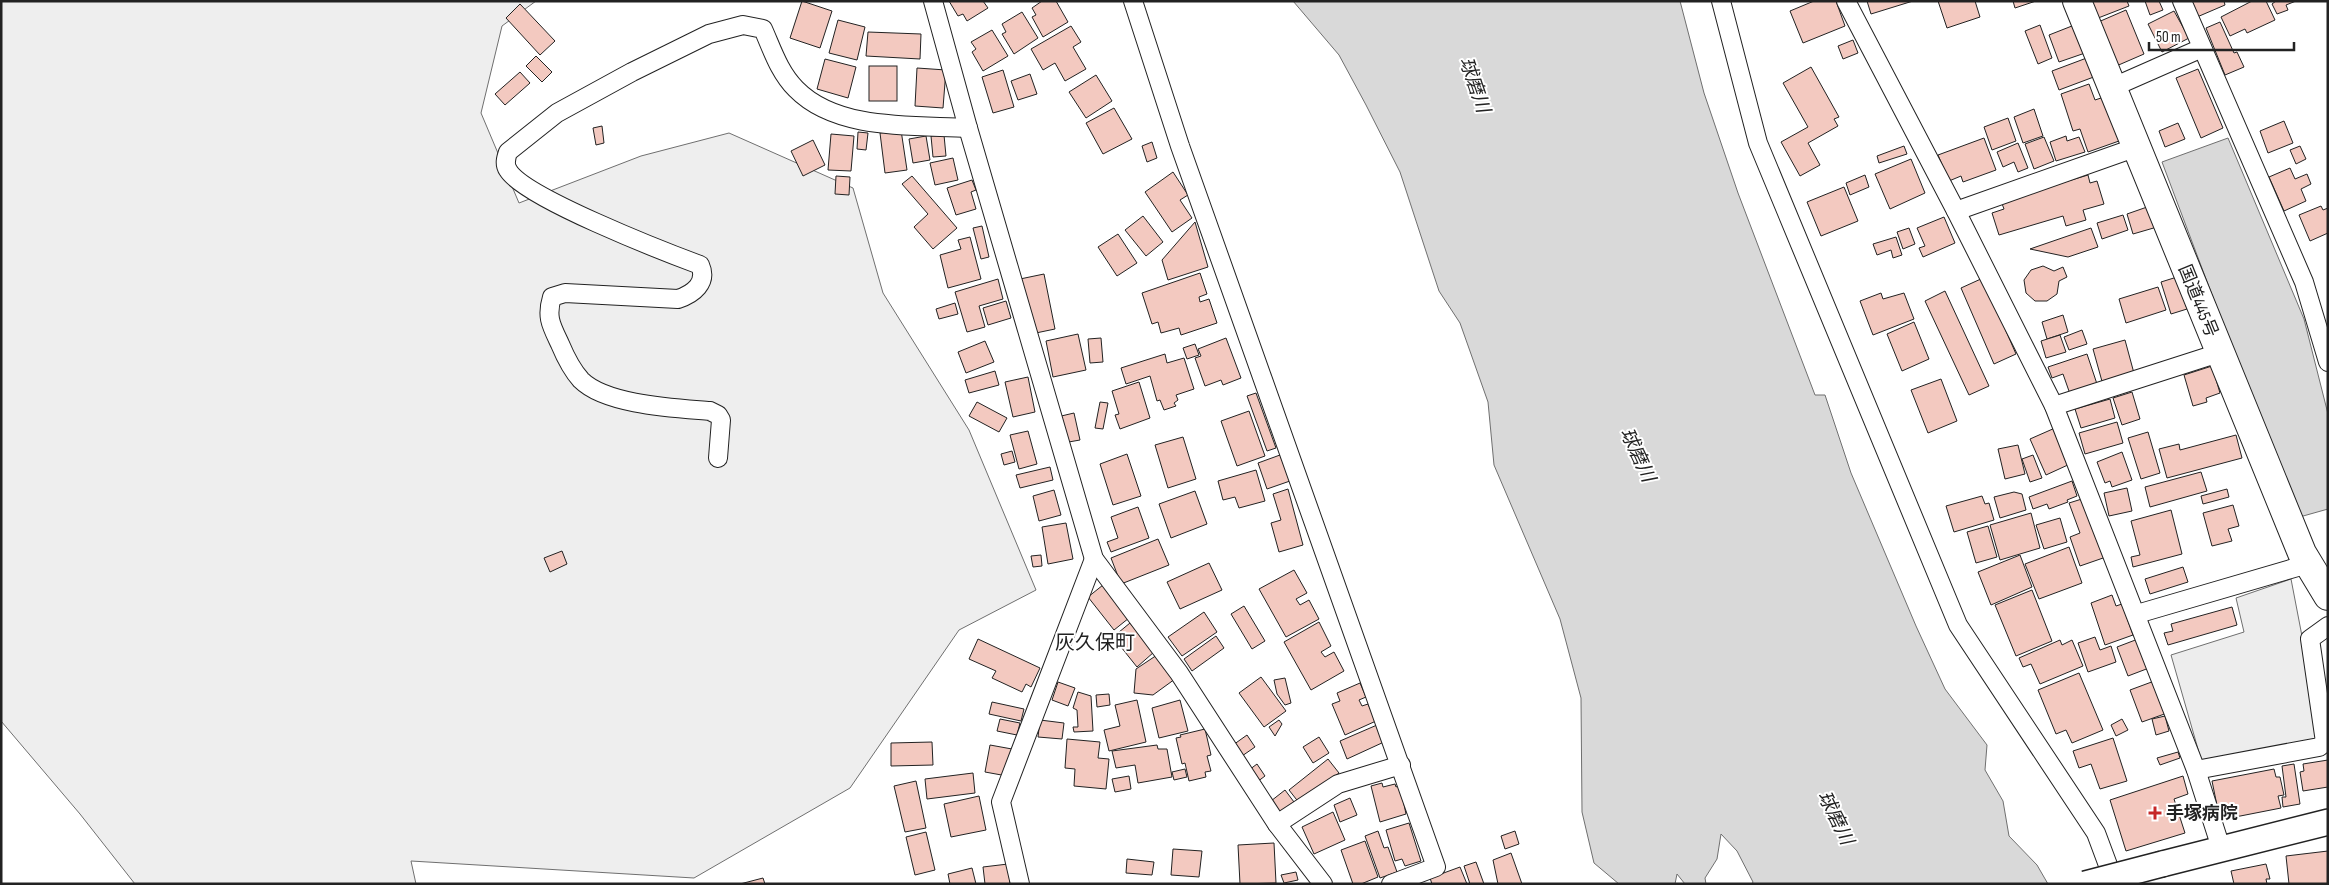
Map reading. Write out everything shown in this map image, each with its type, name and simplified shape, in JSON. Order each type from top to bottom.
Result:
[{"type":"highway","name":"国道445号","points":[[2077,1],[2302,553],[2328,596]]},
{"type":"street","points":[[933,1],[968,128],[1094,559],[1178,673],[1278,824],[1324,884]]},
{"type":"street","points":[[1133,1],[1180,146],[1436,867],[1391,884]]},
{"type":"street","points":[[1721,1],[1758,142],[1958,625],[2096,833],[2115,884]]},
{"type":"street","points":[[1846,1],[1956,211],[2054,406],[2137,614],[2196,770],[2221,848]]},
{"type":"street","points":[[2182,1],[2304,282],[2328,362]]},
{"type":"street","points":[[718,458],[720,420],[718,415],[710,410],[652,406],[600,393],[582,380],[568,360],[551,326],[548,310],[552,297],[565,293],[678,299],[692,294],[699,286],[702,272],[700,265],[659,250],[542,197],[508,170],[505,160],[508,152],[557,113],[632,72],[709,34],[743,25],[763,28],[778,64],[796,89],[824,109],[862,122],[968,128]]},
{"type":"street","points":[[2111,88],[2202,48]]},
{"type":"street","points":[[1956,211],[2138,147]]},
{"type":"street","points":[[2054,406],[2219,352]]},
{"type":"street","points":[[1020,884],[1001,802],[1094,559]]},
{"type":"street","points":[[2137,614],[2308,564]]},
{"type":"street","points":[[2196,770],[2319,746],[2325,742],[2310,639],[2328,626]]},
{"type":"street","points":[[1278,824],[1338,784],[1401,765]]},
{"type":"street","points":[[2084,884],[2328,822]]},
{"type":"shaded area","points":[[1,1],[536,1],[502,26],[481,113],[519,203],[641,156],[729,133],[853,188],[883,293],[969,430],[1036,590],[959,630],[850,788],[694,878],[411,861],[416,884],[135,884],[80,814],[1,721]]},
{"type":"shaded area","points":[[2291,579],[2322,740],[2202,763],[2171,655],[2244,632],[2236,598]]},
{"type":"water","name":"球磨川","points":[[1293,1],[1680,1],[1704,93],[1738,193],[1815,395],[1825,395],[1851,473],[1945,689],[1987,745],[1985,770],[2003,801],[2009,836],[2037,865],[2048,884],[1752,884],[1753,882],[1737,851],[1721,834],[1717,859],[1705,878],[1706,884],[1685,884],[1677,874],[1675,884],[1619,884],[1594,863],[1582,812],[1581,698],[1560,619],[1494,465],[1488,402],[1460,323],[1439,291],[1400,172],[1339,55]]},
{"type":"water","points":[[2228,138],[2304,319],[2328,414],[2328,509],[2296,518],[2162,162]]},
{"type":"building","points":[[802,1],[832,11],[820,48],[790,38]]},
{"type":"building","points":[[949,1],[983,1],[988,8],[967,21],[963,14],[958,16]]},
{"type":"building","points":[[1042,1],[1056,1],[1068,22],[1043,37],[1032,17],[1036,15],[1032,8]]},
{"type":"building","points":[[1814,1],[1836,1],[1845,26],[1803,43],[1790,11]]},
{"type":"building","points":[[1867,1],[1913,1],[1871,14]]},
{"type":"building","points":[[1938,1],[1975,1],[1980,17],[1947,28]]},
{"type":"building","points":[[2013,1],[2036,1],[2015,8]]},
{"type":"building","points":[[2085,1],[2127,1],[2129,6],[2093,20]]},
{"type":"building","points":[[2145,1],[2159,1],[2163,10],[2150,15]]},
{"type":"building","points":[[2191,1],[2224,1],[2225,5],[2197,17]]},
{"type":"building","points":[[2252,1],[2266,1],[2275,20],[2247,33],[2245,29],[2230,36],[2221,17]]},
{"type":"building","points":[[2276,1],[2296,1],[2286,5],[2288,10],[2277,14],[2272,4]]},
{"type":"building","points":[[520,4],[555,41],[540,55],[506,18]]},
{"type":"building","points":[[2126,10],[2144,54],[2114,67],[2096,23]]},
{"type":"building","points":[[2174,11],[2189,38],[2162,52],[2148,24]]},
{"type":"building","points":[[1022,12],[1038,38],[1014,54],[1002,34],[1006,32],[1002,24]]},
{"type":"building","points":[[838,20],[865,27],[857,60],[829,53]]},
{"type":"building","points":[[2220,22],[2234,53],[2237,52],[2244,67],[2225,75],[2206,28]]},
{"type":"building","points":[[2077,24],[2088,52],[2059,62],[2049,35]]},
{"type":"building","points":[[2040,25],[2052,58],[2038,64],[2025,31]]},
{"type":"building","points":[[1071,26],[1081,42],[1073,47],[1086,69],[1065,81],[1055,63],[1043,70],[1031,49]]},
{"type":"building","points":[[992,30],[1008,56],[983,71],[972,52],[976,49],[971,42]]},
{"type":"building","points":[[868,32],[921,34],[920,59],[866,56]]},
{"type":"building","points":[[1853,40],[1858,53],[1843,59],[1838,46]]},
{"type":"building","points":[[536,56],[552,72],[542,82],[526,66]]},
{"type":"building","points":[[2092,56],[2099,75],[2059,90],[2052,71]]},
{"type":"building","points":[[825,59],[856,67],[848,98],[817,89]]},
{"type":"building","points":[[869,66],[897,66],[897,101],[869,101]]},
{"type":"building","points":[[1811,67],[1839,117],[1834,119],[1838,126],[1808,143],[1820,165],[1800,176],[1781,142],[1808,127],[1783,83]]},
{"type":"building","points":[[917,68],[946,70],[943,108],[915,106]]},
{"type":"building","points":[[2198,69],[2223,128],[2201,138],[2176,78]]},
{"type":"building","points":[[1003,70],[1014,107],[993,113],[982,77]]},
{"type":"building","points":[[520,72],[530,83],[505,105],[495,94]]},
{"type":"building","points":[[1030,74],[1037,94],[1018,100],[1011,81]]},
{"type":"building","points":[[1096,75],[1112,101],[1086,118],[1069,92]]},
{"type":"building","points":[[2089,84],[2095,100],[2104,97],[2119,141],[2088,152],[2080,129],[2073,131],[2061,94]]},
{"type":"building","points":[[1114,108],[1132,139],[1103,154],[1086,123]]},
{"type":"building","points":[[2034,109],[2043,136],[2023,143],[2014,117]]},
{"type":"building","points":[[2008,118],[2016,141],[1992,150],[1984,127]]},
{"type":"building","points":[[2284,121],[2293,143],[2268,153],[2260,131]]},
{"type":"building","points":[[2178,123],[2185,139],[2165,147],[2159,131]]},
{"type":"building","points":[[602,126],[604,143],[596,145],[593,128]]},
{"type":"building","points":[[901,130],[907,170],[885,173],[880,133]]},
{"type":"building","points":[[858,132],[868,133],[866,150],[857,149]]},
{"type":"building","points":[[831,134],[854,136],[851,171],[828,170]]},
{"type":"building","points":[[944,135],[946,156],[933,157],[931,136]]},
{"type":"building","points":[[926,136],[930,160],[913,163],[909,139]]},
{"type":"building","points":[[2066,136],[2067,141],[2079,137],[2085,152],[2056,161],[2050,142]]},
{"type":"building","points":[[2044,137],[2054,161],[2034,169],[2025,144]]},
{"type":"building","points":[[1984,138],[1996,170],[1963,182],[1961,176],[1949,181],[1938,155]]},
{"type":"building","points":[[813,140],[825,165],[803,176],[791,151]]},
{"type":"building","points":[[1152,142],[1157,158],[1147,162],[1142,146]]},
{"type":"building","points":[[2018,143],[2028,168],[2018,172],[2014,162],[2003,167],[1997,152]]},
{"type":"building","points":[[1904,146],[1907,154],[1879,163],[1877,156]]},
{"type":"building","points":[[2300,146],[2306,159],[2296,164],[2290,150]]},
{"type":"building","points":[[953,158],[958,180],[935,185],[930,163]]},
{"type":"building","points":[[1911,159],[1925,193],[1890,209],[1875,174]]},
{"type":"building","points":[[2290,168],[2295,179],[2307,174],[2311,184],[2301,189],[2306,201],[2284,211],[2269,177]]},
{"type":"building","points":[[1173,172],[1188,195],[1180,200],[1192,218],[1172,232],[1145,192]]},
{"type":"building","points":[[1865,175],[1869,187],[1850,195],[1846,183]]},
{"type":"building","points":[[2088,175],[2090,183],[2097,181],[2104,204],[2083,210],[2086,220],[2066,226],[2063,216],[1999,235],[1992,213],[2004,209],[2001,201]]},
{"type":"building","points":[[836,176],[850,177],[849,195],[835,194]]},
{"type":"building","points":[[912,176],[957,228],[933,249],[914,227],[928,214],[902,184]]},
{"type":"building","points":[[972,180],[976,190],[971,192],[976,209],[956,215],[947,188]]},
{"type":"building","points":[[1844,187],[1858,221],[1821,236],[1807,202]]},
{"type":"building","points":[[2150,206],[2157,227],[2133,234],[2127,214]]},
{"type":"building","points":[[2321,206],[2323,210],[2328,208],[2328,233],[2310,241],[2299,215]]},
{"type":"building","points":[[2123,215],[2128,230],[2102,239],[2097,223]]},
{"type":"building","points":[[1143,216],[1163,242],[1146,256],[1125,230]]},
{"type":"building","points":[[1944,217],[1955,243],[1923,257],[1919,248],[1925,246],[1917,228]]},
{"type":"building","points":[[1195,222],[1208,267],[1168,280],[1162,260]]},
{"type":"building","points":[[982,226],[989,257],[981,259],[973,228]]},
{"type":"building","points":[[1909,228],[1915,244],[1903,249],[1897,232]]},
{"type":"building","points":[[2091,228],[2098,247],[2068,257],[2030,249]]},
{"type":"building","points":[[1118,234],[1137,263],[1117,276],[1098,247]]},
{"type":"building","points":[[970,237],[981,279],[948,288],[940,255],[961,249],[958,240]]},
{"type":"building","points":[[1896,237],[1902,255],[1893,258],[1891,250],[1877,255],[1873,244]]},
{"type":"building","points":[[2043,266],[2054,271],[2063,267],[2067,277],[2059,281],[2057,294],[2047,301],[2035,301],[2026,293],[2024,280],[2031,270]]},
{"type":"building","points":[[1200,273],[1207,294],[1199,297],[1200,302],[1209,299],[1217,323],[1181,335],[1179,328],[1161,333],[1158,322],[1152,324],[1142,293]]},
{"type":"building","points":[[1044,274],[1055,329],[1031,334],[1020,279]]},
{"type":"building","points":[[2177,277],[2187,309],[2171,314],[2161,282]]},
{"type":"building","points":[[1983,278],[2016,354],[1994,364],[1961,288]]},
{"type":"building","points":[[998,279],[1003,299],[979,306],[985,327],[967,332],[955,292]]},
{"type":"building","points":[[2158,287],[2166,310],[2126,323],[2119,299]]},
{"type":"building","points":[[1945,291],[1989,386],[1969,395],[1925,301]]},
{"type":"building","points":[[1881,293],[1883,299],[1904,293],[1914,319],[1873,335],[1860,301]]},
{"type":"building","points":[[1006,301],[1011,318],[988,325],[983,308]]},
{"type":"building","points":[[955,303],[958,314],[939,319],[936,309]]},
{"type":"building","points":[[2063,315],[2068,332],[2047,339],[2042,322]]},
{"type":"building","points":[[1914,322],[1929,359],[1902,371],[1887,334]]},
{"type":"building","points":[[2082,330],[2087,344],[2069,350],[2064,337]]},
{"type":"building","points":[[1078,334],[1086,370],[1053,377],[1046,341]]},
{"type":"building","points":[[2060,335],[2066,352],[2046,358],[2041,341]]},
{"type":"building","points":[[1101,338],[1103,362],[1090,363],[1088,339]]},
{"type":"building","points":[[1226,338],[1241,378],[1223,385],[1221,380],[1205,386],[1195,358],[1201,356],[1198,349]]},
{"type":"building","points":[[2125,340],[2135,377],[2103,385],[2093,349]]},
{"type":"building","points":[[985,341],[994,362],[966,373],[958,352]]},
{"type":"building","points":[[1195,344],[1199,355],[1187,359],[1183,348]]},
{"type":"building","points":[[1165,354],[1167,363],[1184,358],[1194,389],[1176,395],[1178,400],[1174,403],[1176,406],[1164,410],[1160,400],[1157,401],[1150,376],[1126,384],[1121,368]]},
{"type":"building","points":[[2087,354],[2097,384],[2070,394],[2063,374],[2052,378],[2048,367]]},
{"type":"building","points":[[2212,366],[2220,393],[2206,398],[2207,402],[2193,406],[2184,375]]},
{"type":"building","points":[[995,371],[999,385],[969,393],[965,380]]},
{"type":"building","points":[[1028,377],[1035,412],[1013,417],[1005,382]]},
{"type":"building","points":[[1941,379],[1957,421],[1928,433],[1911,390]]},
{"type":"building","points":[[1139,382],[1150,418],[1120,429],[1115,415],[1119,414],[1112,391]]},
{"type":"building","points":[[2132,392],[2140,419],[2122,425],[2113,398]]},
{"type":"building","points":[[1256,393],[1276,448],[1267,451],[1247,396]]},
{"type":"building","points":[[2110,399],[2115,418],[2081,428],[2075,409]]},
{"type":"building","points":[[977,402],[1007,418],[999,432],[969,416]]},
{"type":"building","points":[[1100,402],[1108,403],[1103,429],[1095,428]]},
{"type":"building","points":[[1249,411],[1265,456],[1237,466],[1221,421]]},
{"type":"building","points":[[1074,413],[1080,440],[1063,443],[1057,417]]},
{"type":"building","points":[[2117,422],[2123,443],[2085,454],[2079,433]]},
{"type":"building","points":[[2055,428],[2070,464],[2046,475],[2030,439]]},
{"type":"building","points":[[1028,431],[1037,464],[1019,469],[1010,435]]},
{"type":"building","points":[[2148,432],[2160,473],[2141,479],[2128,438]]},
{"type":"building","points":[[2236,435],[2242,458],[2167,478],[2159,449],[2179,444],[2180,450]]},
{"type":"building","points":[[1183,437],[1196,479],[1168,488],[1155,445]]},
{"type":"building","points":[[2018,445],[2025,474],[2005,479],[1998,449]]},
{"type":"building","points":[[1012,451],[1015,462],[1004,465],[1001,454]]},
{"type":"building","points":[[2122,452],[2132,480],[2112,487],[2110,481],[2105,483],[2097,462]]},
{"type":"building","points":[[1127,454],[1141,496],[1113,505],[1100,464]]},
{"type":"building","points":[[1280,455],[1290,481],[1267,489],[1258,463]]},
{"type":"building","points":[[2033,455],[2042,478],[2030,482],[2022,459]]},
{"type":"building","points":[[1050,467],[1053,480],[1020,488],[1016,475]]},
{"type":"building","points":[[1256,470],[1265,501],[1239,508],[1235,497],[1223,500],[1218,481]]},
{"type":"building","points":[[2201,472],[2207,491],[2150,507],[2145,487]]},
{"type":"building","points":[[2072,481],[2077,496],[2067,500],[2068,502],[2049,509],[2047,504],[2033,509],[2029,497]]},
{"type":"building","points":[[2127,488],[2132,511],[2109,516],[2104,493]]},
{"type":"building","points":[[1288,489],[1303,545],[1279,552],[1271,523],[1281,520],[1273,494]]},
{"type":"building","points":[[2227,489],[2229,497],[2203,504],[2201,496]]},
{"type":"building","points":[[1054,490],[1061,515],[1039,521],[1033,496]]},
{"type":"building","points":[[1195,491],[1207,524],[1171,538],[1159,504]]},
{"type":"building","points":[[2014,492],[2022,494],[2026,510],[2000,518],[1994,497]]},
{"type":"building","points":[[1982,496],[1985,504],[1989,503],[1994,520],[1954,532],[1946,506]]},
{"type":"building","points":[[2085,498],[2106,557],[2080,566],[2070,537],[2080,533],[2069,503]]},
{"type":"building","points":[[2233,505],[2239,526],[2228,529],[2232,541],[2212,546],[2203,513]]},
{"type":"building","points":[[1138,507],[1149,538],[1111,552],[1107,542],[1118,538],[1111,517]]},
{"type":"building","points":[[2171,510],[2182,554],[2133,567],[2131,557],[2140,555],[2131,521]]},
{"type":"building","points":[[2031,513],[2040,548],[2000,560],[1990,525]]},
{"type":"building","points":[[2060,518],[2067,542],[2044,549],[2036,525]]},
{"type":"building","points":[[1066,523],[1073,559],[1048,564],[1042,527]]},
{"type":"building","points":[[1988,526],[1997,557],[1976,563],[1967,532]]},
{"type":"building","points":[[1158,539],[1169,565],[1121,584],[1111,558]]},
{"type":"building","points":[[2069,547],[2082,583],[2039,599],[2025,564]]},
{"type":"building","points":[[562,551],[567,564],[550,572],[544,558]]},
{"type":"building","points":[[1041,555],[1042,566],[1033,567],[1031,556]]},
{"type":"building","points":[[2020,555],[2032,587],[1991,605],[1978,572]]},
{"type":"building","points":[[1209,563],[1222,590],[1180,609],[1167,582]]},
{"type":"building","points":[[2183,567],[2188,582],[2150,594],[2145,579]]},
{"type":"building","points":[[1294,570],[1307,593],[1296,599],[1300,605],[1309,600],[1319,619],[1286,637],[1259,589]]},
{"type":"building","points":[[1103,585],[1129,618],[1114,630],[1088,597]]},
{"type":"building","points":[[2032,590],[2052,641],[2016,656],[1995,605]]},
{"type":"building","points":[[2112,595],[2116,606],[2122,604],[2133,635],[2105,645],[2091,603]]},
{"type":"building","points":[[1244,606],[1265,641],[1252,649],[1231,614]]},
{"type":"building","points":[[2232,607],[2237,625],[2168,645],[2164,633],[2173,631],[2171,624]]},
{"type":"building","points":[[1204,612],[1217,632],[1182,656],[1168,637]]},
{"type":"building","points":[[1319,622],[1331,646],[1321,652],[1325,657],[1334,652],[1344,671],[1311,690],[1284,642]]},
{"type":"building","points":[[1130,623],[1154,652],[1137,667],[1113,637]]},
{"type":"building","points":[[1216,636],[1224,648],[1192,671],[1184,659]]},
{"type":"building","points":[[2095,637],[2100,650],[2111,646],[2116,662],[2088,672],[2078,643]]},
{"type":"building","points":[[978,639],[1040,668],[1031,687],[1026,684],[1022,692],[992,678],[996,671],[969,659]]},
{"type":"building","points":[[2138,639],[2149,668],[2128,676],[2117,647]]},
{"type":"building","points":[[2060,640],[2062,645],[2072,640],[2083,666],[2040,684],[2031,664],[2023,667],[2019,658]]},
{"type":"building","points":[[1157,655],[1175,679],[1153,695],[1134,693],[1136,669]]},
{"type":"building","points":[[2079,673],[2103,730],[2072,743],[2066,730],[2056,734],[2038,690]]},
{"type":"building","points":[[1261,677],[1286,711],[1264,727],[1239,693]]},
{"type":"building","points":[[1285,678],[1291,703],[1285,705],[1277,694],[1274,680]]},
{"type":"building","points":[[2157,680],[2170,712],[2142,722],[2130,690]]},
{"type":"building","points":[[1058,682],[1075,688],[1068,706],[1052,700]]},
{"type":"building","points":[[1360,683],[1366,697],[1359,700],[1362,706],[1368,704],[1376,721],[1345,735],[1332,704],[1340,701],[1337,693]]},
{"type":"building","points":[[1078,692],[1091,696],[1093,731],[1074,732],[1073,727],[1078,727],[1077,710],[1073,708]]},
{"type":"building","points":[[1109,694],[1110,705],[1097,707],[1096,695]]},
{"type":"building","points":[[1137,700],[1146,742],[1109,751],[1104,730],[1120,726],[1115,705]]},
{"type":"building","points":[[1180,700],[1188,731],[1159,738],[1152,708]]},
{"type":"building","points":[[992,702],[1024,709],[1021,721],[989,714]]},
{"type":"building","points":[[2165,716],[2169,731],[2156,735],[2152,719]]},
{"type":"building","points":[[1000,719],[1020,723],[1017,735],[997,731]]},
{"type":"building","points":[[2122,719],[2128,730],[2116,736],[2111,725]]},
{"type":"building","points":[[1040,720],[1064,723],[1062,739],[1038,737]]},
{"type":"building","points":[[1279,720],[1282,724],[1275,736],[1269,727]]},
{"type":"building","points":[[1377,725],[1384,742],[1347,759],[1340,741]]},
{"type":"building","points":[[1205,729],[1211,755],[1207,756],[1211,771],[1205,772],[1206,777],[1189,781],[1185,763],[1182,764],[1176,738],[1181,737],[1180,735]]},
{"type":"building","points":[[1247,735],[1255,747],[1242,756],[1233,745]]},
{"type":"building","points":[[1319,737],[1329,753],[1313,763],[1303,747]]},
{"type":"building","points":[[2113,738],[2127,781],[2100,789],[2091,764],[2079,768],[2073,751]]},
{"type":"building","points":[[1067,739],[1100,742],[1098,758],[1109,759],[1106,789],[1074,786],[1075,769],[1065,768]]},
{"type":"building","points":[[932,742],[933,765],[891,766],[891,743]]},
{"type":"building","points":[[990,745],[1012,749],[1007,776],[985,772]]},
{"type":"building","points":[[1157,745],[1158,749],[1167,749],[1172,777],[1138,783],[1135,765],[1116,768],[1112,751]]},
{"type":"building","points":[[2178,752],[2180,758],[2160,765],[2157,758]]},
{"type":"building","points":[[1328,759],[1339,773],[1300,804],[1289,790]]},
{"type":"building","points":[[2328,760],[2328,787],[2303,791],[2300,772],[2304,771],[2303,764]]},
{"type":"building","points":[[1257,764],[1265,776],[1257,782],[1249,770]]},
{"type":"building","points":[[2294,764],[2300,804],[2283,807],[2282,797],[2286,797],[2282,766]]},
{"type":"building","points":[[1185,769],[1187,777],[1174,780],[1172,772]]},
{"type":"building","points":[[2274,769],[2276,777],[2280,777],[2284,795],[2278,796],[2281,808],[2220,820],[2212,781]]},
{"type":"building","points":[[973,773],[975,793],[927,799],[925,779]]},
{"type":"building","points":[[1129,776],[1131,789],[1115,792],[1112,779]]},
{"type":"building","points":[[2183,776],[2188,794],[2174,799],[2185,833],[2126,851],[2110,800]]},
{"type":"building","points":[[916,781],[926,828],[905,832],[894,786]]},
{"type":"building","points":[[1382,783],[1383,787],[1395,784],[1396,787],[1400,785],[1406,814],[1380,822],[1371,786]]},
{"type":"building","points":[[1285,790],[1294,802],[1281,813],[1271,801]]},
{"type":"building","points":[[979,796],[986,830],[951,837],[944,804]]},
{"type":"building","points":[[1350,798],[1357,815],[1340,822],[1334,805]]},
{"type":"building","points":[[1333,812],[1345,840],[1314,854],[1302,827]]},
{"type":"building","points":[[1409,823],[1421,861],[1405,866],[1402,859],[1395,861],[1386,830]]},
{"type":"building","points":[[1378,831],[1384,848],[1388,847],[1397,872],[1380,878],[1365,836]]},
{"type":"building","points":[[1515,831],[1519,844],[1505,849],[1501,836]]},
{"type":"building","points":[[926,832],[935,870],[915,875],[906,837]]},
{"type":"building","points":[[1365,841],[1378,877],[1361,884],[1353,884],[1341,850]]},
{"type":"building","points":[[1274,843],[1276,883],[1240,884],[1238,845]]},
{"type":"building","points":[[1173,849],[1202,851],[1199,877],[1171,875]]},
{"type":"building","points":[[2328,851],[2328,884],[2289,884],[2286,856]]},
{"type":"building","points":[[1511,853],[1522,884],[1498,884],[1493,860]]},
{"type":"building","points":[[1127,859],[1154,862],[1152,875],[1126,873]]},
{"type":"building","points":[[1476,862],[1484,884],[1470,884],[1464,866]]},
{"type":"building","points":[[1008,864],[1010,884],[985,884],[983,867]]},
{"type":"building","points":[[2266,864],[2270,879],[2266,879],[2267,884],[2234,884],[2231,871]]},
{"type":"building","points":[[1460,867],[1467,884],[1432,884],[1430,878]]},
{"type":"building","points":[[972,868],[976,884],[950,884],[948,874]]},
{"type":"building","points":[[1296,872],[1298,880],[1284,883],[1281,875]]},
{"type":"building","points":[[763,878],[765,884],[740,884]]},
{"type":"place","name":"手塚病院","points":[[2155,813]]},
{"type":"district","name":"灰久保町","points":[[1095,643]]}]
